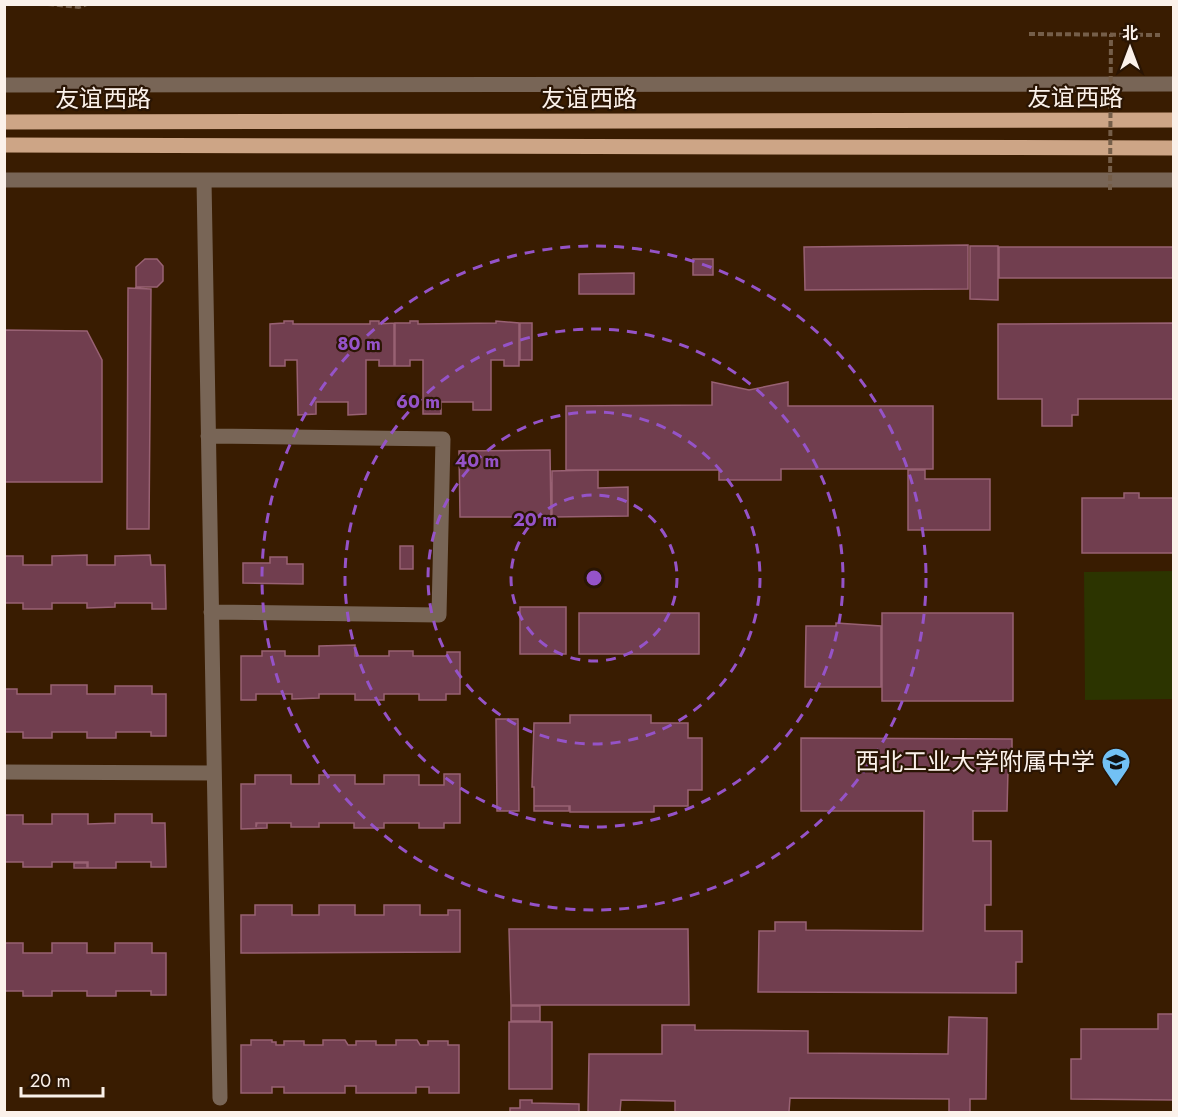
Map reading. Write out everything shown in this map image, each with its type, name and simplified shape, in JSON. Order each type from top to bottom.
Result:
[{"type":"main road","name":"友谊西路","points":[[4,122],[1173,120]]},
{"type":"main road","name":"友谊西路","points":[[4,145],[1173,148]]},
{"type":"street","points":[[4,85],[1173,84]]},
{"type":"street","points":[[4,180],[1173,180]]},
{"type":"street","points":[[204,180],[220,1098]]},
{"type":"street","points":[[208,436],[443,439],[439,615],[211,612]]},
{"type":"street","points":[[4,772],[214,773]]},
{"type":"path","points":[[48,4],[79,7],[87,4]]},
{"type":"path","points":[[1029,34],[1160,35]]},
{"type":"path","points":[[1110,190],[1111,34]]},
{"type":"green space","points":[[1173,571],[1173,699],[1085,700],[1084,572]]},
{"type":"building","points":[[968,245],[968,289],[805,290],[804,247]]},
{"type":"building","points":[[970,246],[998,246],[998,300],[970,299]]},
{"type":"building","points":[[999,247],[1174,247],[1174,278],[999,278]]},
{"type":"building","points":[[145,259],[157,259],[163,266],[163,281],[157,287],[136,287],[136,267]]},
{"type":"building","points":[[693,259],[713,259],[713,275],[693,275]]},
{"type":"building","points":[[634,273],[634,294],[579,294],[579,274]]},
{"type":"building","points":[[128,288],[151,289],[149,529],[127,529]]},
{"type":"building","points":[[284,321],[293,321],[293,324],[370,324],[370,321],[379,321],[379,324],[394,323],[394,366],[379,366],[379,360],[366,360],[366,414],[348,415],[348,402],[316,402],[316,414],[298,415],[297,360],[285,360],[285,366],[270,366],[270,324],[284,323]]},
{"type":"building","points":[[410,321],[418,321],[418,324],[496,323],[496,321],[519,323],[519,366],[504,366],[504,360],[491,360],[491,410],[473,410],[473,402],[441,402],[441,414],[423,414],[423,360],[410,360],[410,366],[395,366],[395,323],[410,323]]},
{"type":"building","points":[[520,323],[532,323],[532,360],[520,360]]},
{"type":"building","points":[[1174,323],[1174,399],[1078,399],[1078,415],[1072,415],[1072,426],[1042,426],[1042,399],[998,399],[998,324]]},
{"type":"building","points":[[4,330],[87,331],[102,360],[102,482],[4,482]]},
{"type":"building","points":[[712,382],[749,390],[788,382],[788,406],[933,406],[933,469],[781,469],[781,480],[719,480],[719,470],[566,470],[566,406],[712,405]]},
{"type":"building","points":[[550,450],[551,517],[460,517],[459,451]]},
{"type":"building","points":[[598,470],[598,488],[628,487],[628,516],[552,517],[552,471]]},
{"type":"building","points":[[908,470],[925,470],[925,479],[990,479],[990,530],[908,530]]},
{"type":"building","points":[[1124,493],[1139,493],[1139,498],[1174,498],[1174,553],[1082,553],[1082,498],[1124,498]]},
{"type":"building","points":[[400,546],[413,546],[413,569],[400,569]]},
{"type":"building","points":[[87,555],[87,565],[115,565],[115,556],[150,555],[151,565],[165,565],[166,609],[152,609],[152,603],[115,603],[115,607],[87,608],[87,603],[52,603],[52,609],[23,609],[23,603],[4,603],[4,556],[23,556],[23,565],[52,565],[52,556]]},
{"type":"building","points":[[270,557],[287,557],[287,564],[303,564],[303,584],[243,583],[243,563],[270,563]]},
{"type":"building","points":[[520,607],[566,607],[566,654],[520,654]]},
{"type":"building","points":[[579,613],[699,613],[699,654],[579,654]]},
{"type":"building","points":[[882,613],[1013,613],[1013,701],[882,701]]},
{"type":"building","points":[[836,623],[881,626],[881,687],[805,687],[806,626],[836,626]]},
{"type":"building","points":[[355,645],[355,656],[389,656],[389,651],[413,651],[413,656],[447,656],[447,652],[460,652],[460,694],[446,694],[446,700],[419,700],[419,694],[384,694],[384,700],[355,700],[355,694],[319,694],[319,698],[292,699],[292,694],[256,694],[256,700],[241,700],[241,656],[262,656],[262,651],[285,651],[285,656],[319,656],[319,646]]},
{"type":"building","points":[[51,685],[87,685],[87,694],[115,694],[115,686],[152,686],[152,694],[166,694],[166,736],[151,736],[151,732],[116,732],[116,738],[87,738],[87,732],[52,732],[52,738],[23,738],[23,732],[4,732],[4,689],[17,689],[17,694],[51,694]]},
{"type":"building","points":[[570,715],[651,715],[651,723],[688,723],[688,738],[702,738],[702,790],[688,790],[688,806],[654,806],[654,812],[570,812],[570,806],[534,806],[534,787],[532,787],[534,723],[570,723]]},
{"type":"building","points":[[496,719],[518,719],[519,811],[497,811]]},
{"type":"building","points":[[801,738],[1012,739],[1012,770],[1008,770],[1007,811],[973,811],[973,841],[991,841],[991,905],[985,905],[985,931],[1022,931],[1022,962],[1016,962],[1016,993],[758,992],[759,931],[775,931],[775,922],[806,922],[806,930],[923,931],[924,811],[801,811]]},
{"type":"building","points":[[444,774],[460,774],[460,823],[444,823],[444,828],[419,828],[419,823],[384,823],[384,828],[354,828],[354,823],[319,823],[319,827],[291,827],[291,823],[267,823],[267,828],[241,829],[241,784],[255,784],[255,775],[291,775],[291,784],[319,784],[319,775],[355,775],[355,784],[384,784],[384,775],[419,775],[419,785],[444,785]]},
{"type":"building","points":[[534,806],[569,806],[569,811],[534,811]]},
{"type":"building","points":[[52,814],[88,814],[88,824],[115,823],[115,814],[152,814],[152,823],[165,823],[166,867],[151,867],[151,862],[116,862],[116,868],[88,868],[88,862],[52,862],[52,867],[23,867],[23,862],[4,862],[4,815],[23,815],[23,824],[52,824]]},
{"type":"building","points":[[74,863],[87,863],[87,868],[74,868]]},
{"type":"building","points":[[255,905],[292,905],[292,915],[319,915],[319,905],[355,905],[355,915],[384,915],[384,905],[420,905],[420,915],[448,915],[448,910],[460,910],[460,952],[241,953],[241,915],[255,915]]},
{"type":"building","points":[[509,929],[688,929],[689,1005],[511,1005]]},
{"type":"building","points":[[4,943],[23,943],[23,953],[52,953],[52,943],[87,943],[87,953],[115,953],[115,943],[152,943],[152,953],[166,953],[166,995],[151,995],[151,991],[116,991],[116,996],[87,996],[87,991],[52,991],[52,996],[23,996],[23,991],[4,991]]},
{"type":"building","points":[[511,1006],[540,1006],[540,1021],[511,1021]]},
{"type":"building","points":[[1158,1014],[1174,1014],[1174,1100],[1071,1099],[1071,1059],[1081,1059],[1081,1029],[1158,1029]]},
{"type":"building","points":[[949,1017],[987,1018],[986,1099],[970,1099],[970,1112],[949,1112],[949,1099],[790,1098],[789,1112],[675,1112],[675,1101],[621,1100],[620,1112],[588,1112],[589,1054],[662,1054],[662,1025],[695,1025],[695,1030],[808,1031],[808,1053],[948,1054]]},
{"type":"building","points":[[509,1022],[552,1022],[552,1089],[509,1089]]},
{"type":"building","points":[[251,1040],[272,1040],[276,1042],[276,1045],[284,1045],[284,1041],[304,1041],[304,1045],[323,1045],[323,1040],[345,1040],[348,1045],[356,1045],[356,1041],[376,1041],[376,1045],[396,1045],[396,1040],[417,1040],[420,1045],[428,1045],[428,1041],[448,1041],[448,1045],[459,1045],[459,1093],[429,1093],[429,1087],[416,1087],[416,1093],[356,1093],[356,1086],[345,1086],[345,1093],[284,1093],[284,1087],[272,1087],[272,1093],[241,1093],[241,1045],[251,1045]]},
{"type":"building","points":[[520,1100],[532,1100],[532,1103],[579,1104],[579,1112],[510,1112],[510,1108],[520,1108]]},
{"type":"place","name":"西北工业大学附属中学","points":[[1116,788]]}]
